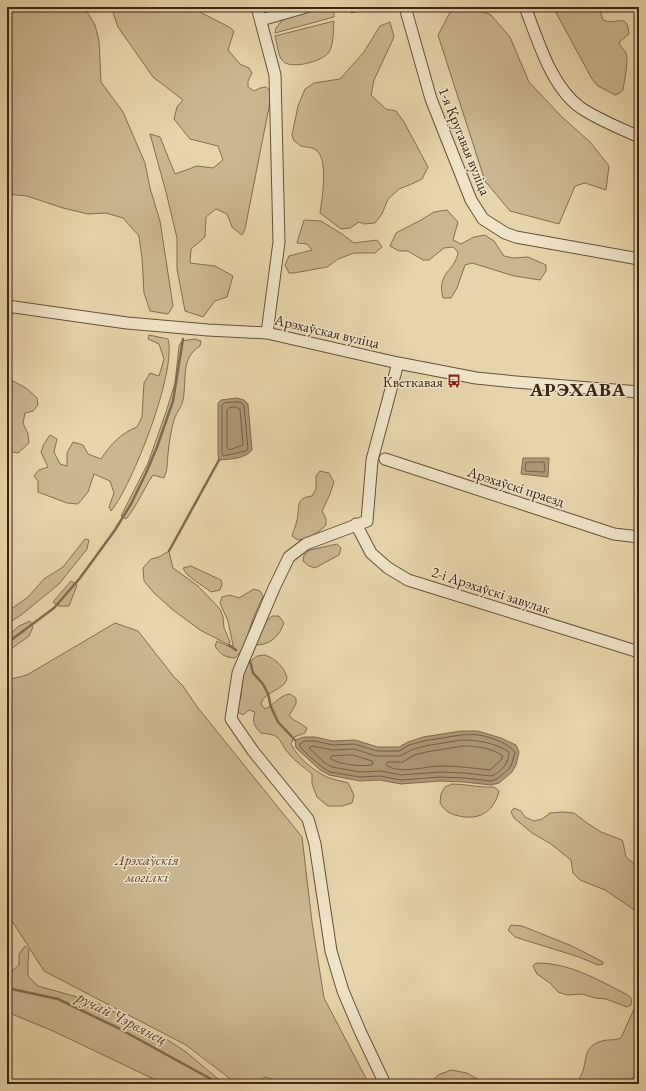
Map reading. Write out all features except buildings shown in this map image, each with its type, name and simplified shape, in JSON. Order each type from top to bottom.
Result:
[{"type":"street","points":[[257,7],[275,75],[279,242],[267,333]]},
{"type":"street","points":[[261,20],[306,7]]},
{"type":"street","name":"1-я Кругавая вуліца","points":[[405,7],[431,99],[471,200],[483,219],[505,233],[516,237],[639,259]]},
{"type":"street","points":[[525,7],[550,69],[563,91],[580,108],[639,137]]},
{"type":"street","name":"Арэхаўская вуліца","points":[[7,306],[138,324],[267,333],[398,363],[476,378],[639,392]]},
{"type":"street","points":[[385,1084],[343,991],[331,951],[316,844],[308,820],[253,751],[231,719],[238,673],[274,588],[289,557],[306,544],[367,521],[372,460],[398,363]]},
{"type":"street","name":"Арэхаўскі праезд","points":[[385,458],[614,534],[639,538]]},
{"type":"street","name":"2-і Арэхаўскі завулак","points":[[356,524],[371,553],[388,568],[408,580],[639,652]]},
{"type":"green space","points":[[7,7],[84,7],[95,25],[99,41],[101,82],[123,112],[145,163],[150,188],[160,221],[173,306],[168,314],[150,311],[144,293],[139,236],[123,218],[106,213],[88,214],[63,208],[27,196],[7,194]]},
{"type":"green space","points":[[111,7],[190,7],[229,27],[234,31],[228,50],[240,64],[249,68],[252,73],[248,81],[248,87],[254,91],[266,87],[269,90],[271,97],[245,229],[242,235],[232,227],[227,214],[216,209],[206,217],[205,237],[191,249],[190,263],[215,266],[233,276],[227,297],[215,301],[203,317],[185,311],[177,269],[177,238],[150,134],[160,137],[175,174],[197,166],[213,168],[223,160],[218,146],[190,139],[174,119],[177,107],[183,100],[153,77],[118,27]]},
{"type":"green space","points":[[327,7],[334,11],[334,17],[275,33],[276,28],[285,17]]},
{"type":"green space","points":[[352,7],[374,7],[351,13]]},
{"type":"green space","points":[[453,7],[472,7],[491,15],[510,37],[529,82],[562,117],[590,142],[609,166],[606,190],[585,183],[575,186],[559,224],[510,211],[485,181],[438,35]]},
{"type":"green space","points":[[553,7],[601,7],[600,11],[603,20],[624,21],[626,23],[629,34],[619,42],[627,56],[623,90],[620,93],[615,95],[598,86],[592,79]]},
{"type":"green space","points":[[334,21],[332,45],[329,52],[321,59],[299,65],[292,65],[282,60],[275,36]]},
{"type":"green space","points":[[390,22],[394,37],[374,80],[371,95],[386,109],[396,111],[404,122],[428,167],[422,179],[399,189],[388,199],[382,214],[375,223],[364,224],[359,222],[350,228],[341,229],[320,213],[324,181],[321,157],[314,149],[301,146],[294,141],[292,135],[298,106],[305,89],[314,83],[340,79],[364,52],[380,26]]},
{"type":"green space","points":[[447,210],[458,222],[453,240],[461,244],[474,237],[485,235],[494,241],[504,256],[513,258],[528,257],[546,265],[546,271],[540,280],[514,276],[472,263],[465,265],[457,288],[451,298],[443,298],[442,283],[444,277],[454,264],[458,252],[453,247],[444,248],[429,260],[423,260],[408,251],[399,251],[390,246],[396,233],[434,212]]},
{"type":"green space","points":[[304,220],[321,221],[354,243],[377,240],[382,247],[375,253],[354,253],[338,259],[327,267],[289,273],[285,265],[289,256],[312,250],[307,244],[297,243]]},
{"type":"green space","points":[[149,335],[168,339],[169,355],[166,376],[151,428],[141,454],[120,498],[111,511],[109,507],[114,493],[110,481],[94,474],[88,492],[78,504],[67,503],[38,492],[38,481],[34,476],[39,470],[48,467],[41,452],[50,435],[57,439],[54,452],[60,464],[67,466],[67,453],[73,442],[83,445],[88,454],[101,459],[116,440],[137,427],[142,417],[144,383],[150,373],[159,376],[164,359],[159,344],[148,339]]},
{"type":"green space","points":[[195,339],[201,341],[200,346],[189,357],[187,363],[183,400],[175,417],[172,428],[167,469],[164,478],[153,475],[126,519],[121,516],[148,463],[175,383],[179,346],[182,341]]},
{"type":"green space","points":[[7,378],[26,388],[37,398],[38,405],[33,411],[25,413],[23,423],[28,434],[29,443],[18,453],[7,451]]},
{"type":"green space","points":[[320,471],[329,473],[334,482],[322,511],[326,519],[326,525],[313,535],[298,540],[292,536],[297,522],[299,504],[303,499],[312,496],[316,489],[316,476]]},
{"type":"green space","points":[[85,539],[89,540],[87,549],[59,584],[21,615],[7,624],[7,612],[28,597],[44,579],[63,567]]},
{"type":"green space","points":[[337,544],[341,548],[339,555],[315,568],[309,566],[303,561],[304,555],[310,550]]},
{"type":"green space","points":[[169,551],[173,568],[198,586],[220,609],[223,617],[224,628],[230,642],[229,645],[200,630],[173,610],[154,593],[144,581],[143,568],[151,559],[159,557]]},
{"type":"green space","points":[[191,566],[221,580],[222,584],[220,590],[211,592],[188,575],[183,568]]},
{"type":"green space","points":[[71,581],[77,585],[69,606],[59,606],[53,602]]},
{"type":"green space","points":[[254,589],[260,591],[263,596],[242,650],[235,658],[225,656],[215,646],[217,641],[230,647],[233,645],[228,621],[220,603],[222,597],[230,595],[239,598]]},
{"type":"green space","points":[[272,616],[279,616],[284,623],[282,628],[271,641],[257,645],[254,641],[261,626]]},
{"type":"green space","points":[[30,621],[33,627],[29,636],[7,652],[7,637],[19,626]]},
{"type":"green space","name":"Арэхаўскія могілкі","points":[[115,623],[138,631],[302,837],[312,922],[324,998],[369,1084],[284,1084],[265,1077],[254,1084],[237,1084],[186,1045],[44,971],[7,913],[7,680],[27,675]]},
{"type":"green space","points":[[265,655],[279,663],[287,678],[282,686],[262,700],[261,704],[265,709],[286,695],[290,694],[296,698],[296,704],[289,716],[307,728],[305,733],[294,737],[291,744],[297,754],[317,771],[330,778],[348,783],[354,795],[352,803],[342,806],[328,806],[317,797],[312,784],[312,774],[292,758],[277,737],[261,733],[257,728],[254,724],[255,712],[249,710],[243,715],[238,712],[237,705],[241,697],[243,667],[257,656]]},
{"type":"green space","points":[[452,784],[494,787],[499,791],[493,805],[485,813],[473,817],[460,816],[451,814],[440,803],[441,794],[445,787]]},
{"type":"green space","points":[[514,808],[521,811],[525,817],[534,821],[542,819],[550,813],[574,813],[601,832],[622,840],[627,858],[639,866],[639,913],[605,890],[580,880],[573,873],[571,860],[551,844],[532,833],[514,818],[511,812]]},
{"type":"green space","points":[[7,922],[10,949],[7,961]]},
{"type":"green space","points":[[511,925],[522,926],[572,946],[603,962],[603,964],[598,965],[579,957],[515,937],[508,930]]},
{"type":"green space","points":[[25,946],[29,950],[28,976],[38,986],[95,1002],[154,1035],[168,1040],[186,1052],[224,1084],[164,1084],[53,1031],[7,1012],[7,975],[19,965],[19,954]]},
{"type":"green space","points":[[536,963],[561,966],[584,973],[628,995],[632,999],[631,1005],[627,1007],[606,999],[595,998],[582,994],[567,995],[558,992],[550,983],[537,974],[533,966]]},
{"type":"green space","points":[[639,1005],[639,1070],[628,1084],[576,1084],[583,1071],[590,1048],[602,1041],[621,1038],[634,1009]]},
{"type":"green space","points":[[451,1070],[467,1073],[486,1084],[429,1084],[438,1075]]},
{"type":"water","points":[[237,398],[244,400],[248,404],[252,450],[241,457],[219,460],[218,403],[221,400]]},
{"type":"water","points":[[523,458],[549,458],[548,477],[521,474]]},
{"type":"water","points":[[461,731],[478,731],[501,738],[516,745],[519,752],[516,765],[512,772],[499,783],[491,785],[440,781],[401,784],[380,780],[360,781],[329,775],[320,770],[296,748],[295,740],[304,737],[315,737],[333,741],[355,740],[378,747],[399,747],[423,737]]},
{"type":"waterway","points":[[7,643],[54,608],[80,578],[115,530],[131,504],[157,447],[173,401],[183,339]]},
{"type":"waterway","points":[[169,551],[219,460]]},
{"type":"waterway","points":[[229,645],[236,650]]},
{"type":"waterway","points":[[248,658],[253,673],[263,684],[268,694],[271,707],[278,722],[295,740]]},
{"type":"waterway","name":"ручай Чэрвянец","points":[[7,988],[58,999],[118,1028],[220,1084]]},
{"type":"place","name":"Кветкавая","points":[[454,381]]},
{"type":"district","name":"АРЭХАВА","points":[[578,389]]}]
